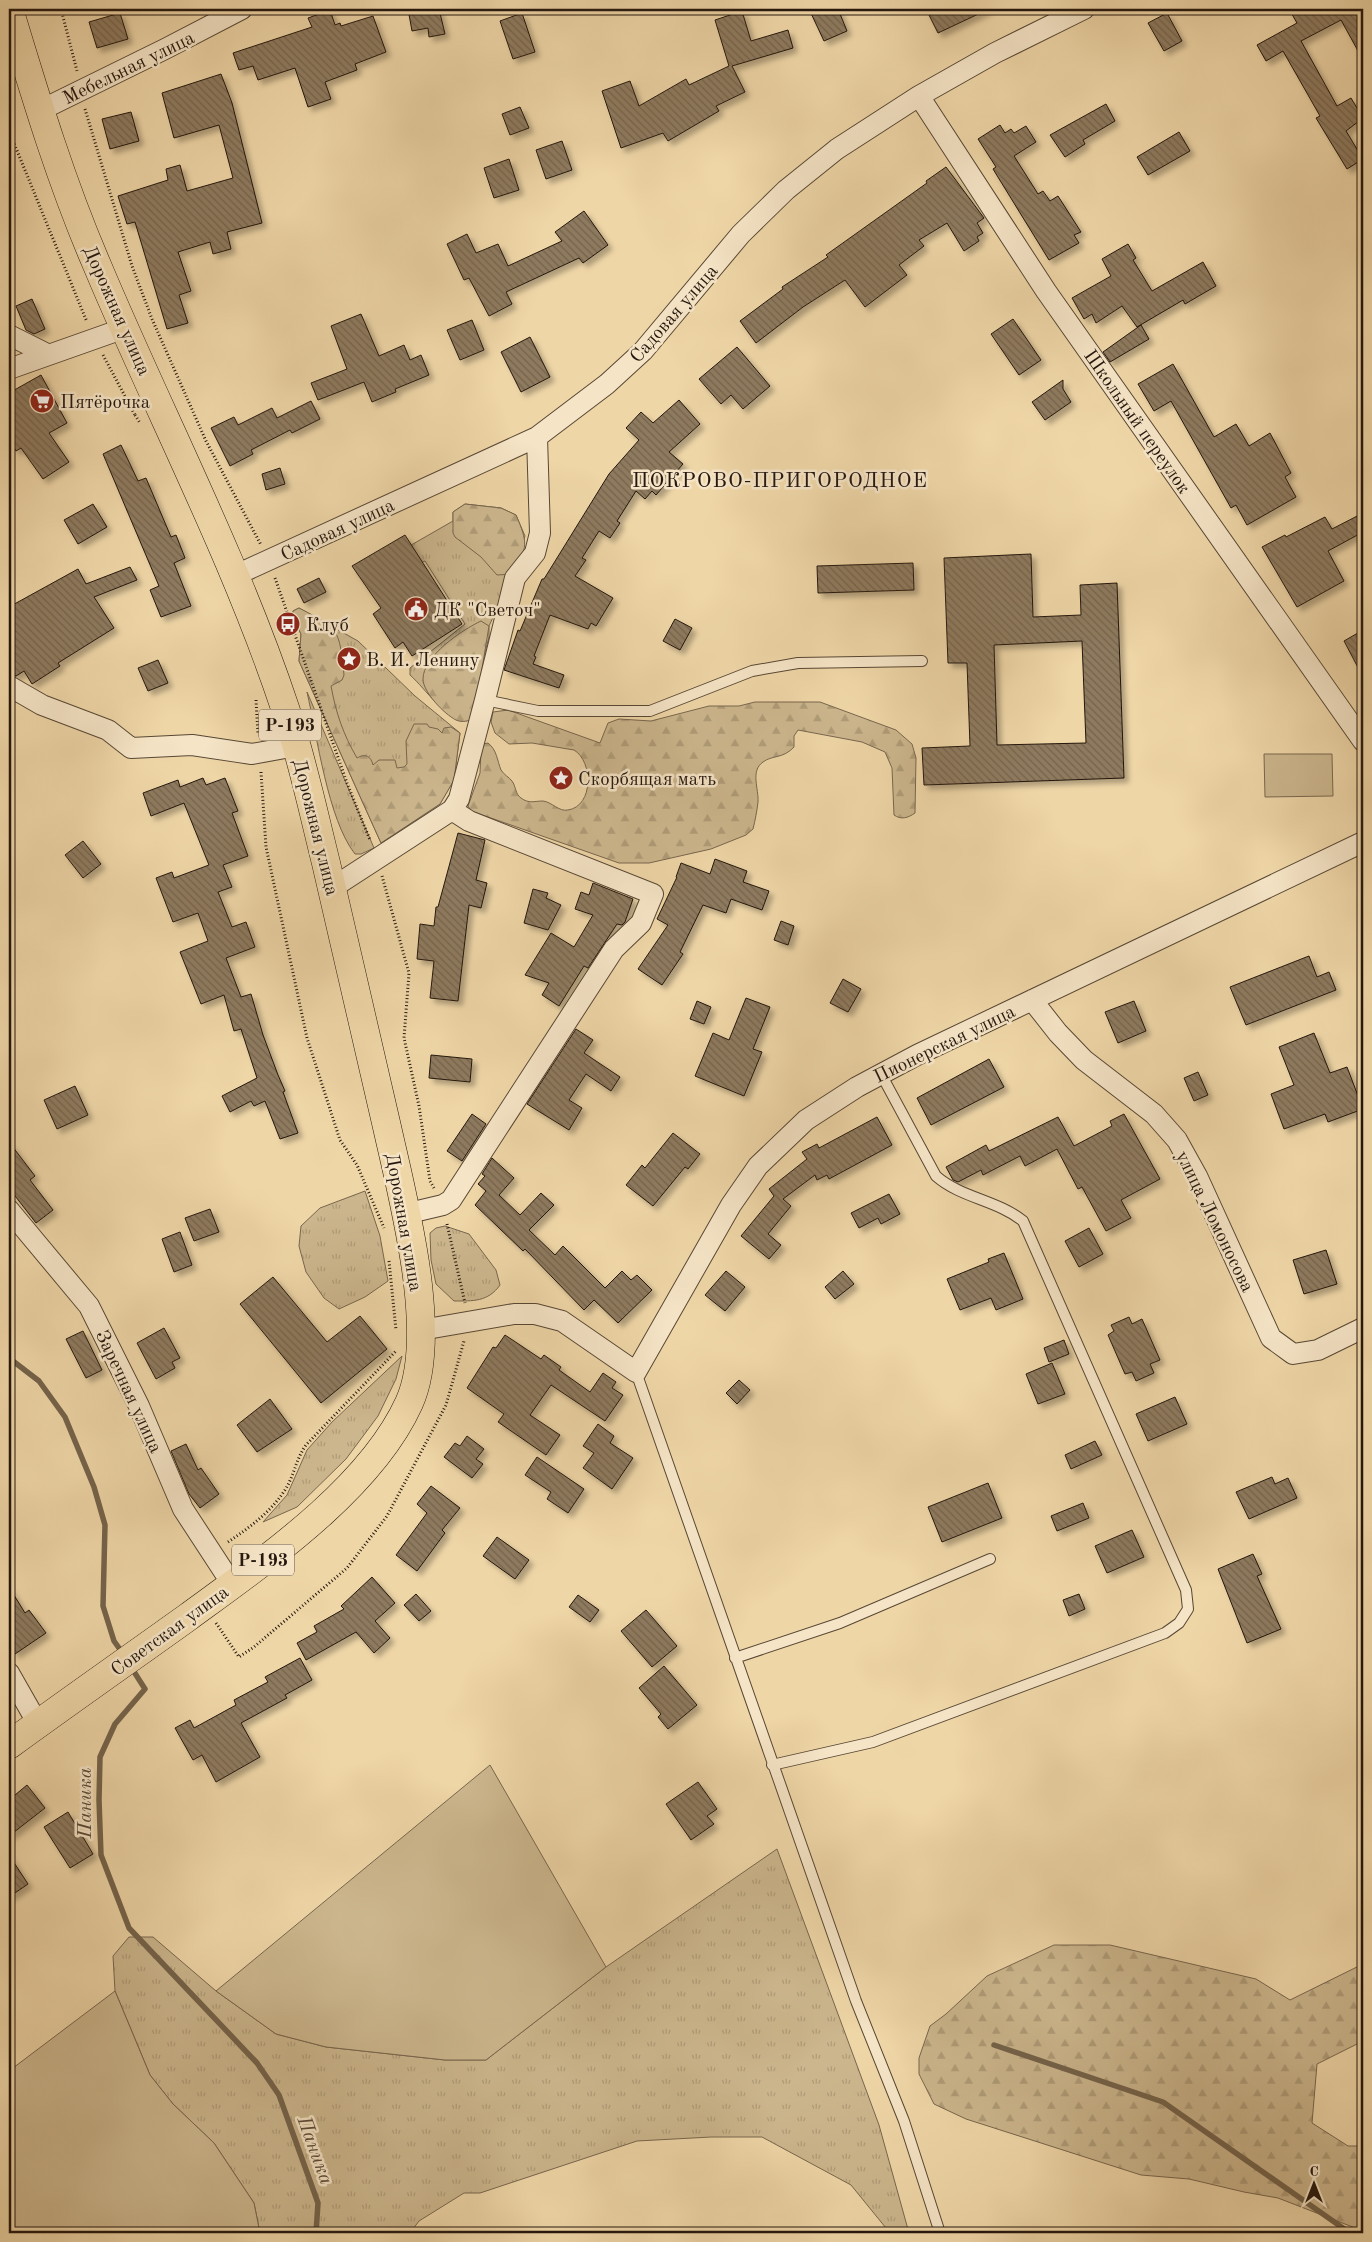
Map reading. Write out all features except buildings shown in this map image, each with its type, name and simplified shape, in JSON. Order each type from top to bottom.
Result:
[{"type":"main road","name":"Дорожная улица","points":[[9,9],[40,111],[73,206],[125,328],[236,575],[286,710],[332,888],[405,1214],[418,1292],[409,1332],[420,1365],[410,1400],[391,1436],[368,1468]]},
{"type":"main road","name":"Советская улица","points":[[9,1745],[232,1584],[305,1527],[368,1468]]},
{"type":"street","name":"Мебельная улица","points":[[40,111],[242,9]]},
{"type":"street","name":"Садовая улица","points":[[236,575],[537,437],[607,384],[643,351],[741,234],[786,190],[837,149],[919,96],[995,53],[1084,9]]},
{"type":"street","name":"Школьный переулок","points":[[919,96],[1046,290],[1363,741]]},
{"type":"street","points":[[9,369],[125,328]]},
{"type":"street","points":[[9,335],[47,354]]},
{"type":"street","points":[[332,888],[452,810],[458,799],[515,578],[535,553],[540,533],[537,437]]},
{"type":"street","points":[[9,686],[42,705],[108,730],[131,748],[192,744],[252,754],[296,746]]},
{"type":"street","points":[[405,1214],[443,1205],[451,1200],[614,949],[641,923],[654,894],[468,821],[452,810]]},
{"type":"street","name":"Пионерская улица","points":[[636,1372],[731,1205],[758,1166],[806,1120],[881,1074],[1363,843]]},
{"type":"street","name":"улица Ломоносова","points":[[1032,1000],[1058,1033],[1084,1060],[1154,1114],[1177,1140],[1197,1176],[1271,1338],[1293,1354],[1318,1350],[1363,1328]]},
{"type":"street","name":"Заречная улица","points":[[9,1210],[89,1306],[139,1406],[183,1509],[232,1584]]},
{"type":"street","points":[[409,1332],[514,1314],[535,1314],[562,1321],[636,1372]]},
{"type":"street","points":[[9,1673],[38,1724]]},
{"type":"lane","points":[[485,700],[538,711],[650,712],[752,671],[798,663],[922,661]]},
{"type":"lane","points":[[772,1765],[873,1742],[1165,1633],[1179,1623],[1188,1609],[1186,1590],[1023,1220],[1013,1213],[947,1186],[936,1176],[881,1074]]},
{"type":"lane","points":[[636,1372],[772,1765],[856,2000],[904,2121],[940,2233]]},
{"type":"lane","points":[[735,1658],[840,1623],[990,1558]]},
{"type":"path","points":[[61,9],[91,133],[132,266],[152,319],[206,441],[270,560],[347,783],[377,859],[409,973],[404,1038],[419,1106],[430,1181],[443,1205],[469,1322],[446,1405],[387,1516],[347,1568],[254,1647],[239,1657],[213,1619]]},
{"type":"path","points":[[135,415],[144,431]]},
{"type":"path","points":[[256,698],[266,847],[308,1038],[340,1140],[358,1166],[386,1234]]},
{"type":"path","points":[[388,1252],[409,1332]]},
{"type":"path","points":[[212,1553],[259,1521],[285,1490],[299,1454],[306,1445],[395,1353],[396,1347]]},
{"type":"green space","points":[[465,504],[501,508],[516,515],[525,536],[513,574],[489,626],[489,637],[467,721],[450,715],[410,675],[410,668],[465,624],[425,561],[409,568],[399,552],[453,521],[453,512]]},
{"type":"green space","points":[[465,504],[501,508],[516,515],[523,532],[525,545],[513,574],[497,575],[481,557],[455,537],[453,533],[453,512]]},
{"type":"green space","points":[[299,608],[358,641],[415,696],[460,733],[454,780],[440,804],[381,843],[299,661],[301,634],[293,618],[293,611]]},
{"type":"green space","points":[[299,608],[330,626],[338,639],[344,675],[342,680],[331,686],[341,723],[357,758],[367,756],[371,759],[373,765],[379,760],[395,760],[397,768],[404,767],[407,764],[406,741],[414,724],[427,724],[429,727],[438,729],[442,733],[444,728],[451,727],[460,733],[454,780],[440,804],[381,843],[299,661],[301,634],[293,618],[293,611]]},
{"type":"green space","points":[[481,621],[489,626],[474,718],[459,721],[451,717],[435,702],[426,690],[423,679],[429,662],[436,653],[454,637]]},
{"type":"green space","points":[[307,692],[374,848],[361,854],[355,854],[338,821],[325,777]]},
{"type":"green space","points":[[755,702],[820,702],[896,730],[912,744],[916,758],[915,813],[904,818],[894,815],[892,768],[885,752],[862,742],[798,730],[794,736],[794,747],[790,751],[763,762],[757,770],[758,802],[753,829],[746,835],[711,849],[649,863],[619,863],[471,811],[468,806],[480,773],[481,749],[483,744],[488,743],[495,752],[501,770],[512,781],[519,796],[524,800],[529,802],[543,801],[562,810],[568,810],[577,807],[583,800],[586,792],[588,783],[585,763],[574,750],[532,743],[509,744],[495,733],[491,722],[493,712],[508,710],[600,743],[608,723],[619,719],[651,721],[709,706],[739,706]]},
{"type":"green space","points":[[1264,754],[1332,754],[1333,796],[1265,797]]},
{"type":"green space","points":[[365,1191],[380,1236],[388,1281],[365,1297],[339,1309],[324,1298],[306,1272],[299,1246],[301,1226],[320,1208]]},
{"type":"green space","points":[[445,1226],[469,1234],[496,1270],[500,1285],[490,1295],[474,1300],[454,1301],[436,1284],[431,1260],[430,1233],[436,1228]]},
{"type":"green space","points":[[402,1356],[396,1379],[378,1416],[346,1459],[297,1507],[263,1522],[287,1495],[307,1450],[332,1422]]},
{"type":"green space","points":[[490,1765],[606,1967],[486,2060],[445,2060],[326,2047],[276,2034],[216,1991]]},
{"type":"green space","points":[[777,1849],[879,2125],[909,2233],[890,2233],[851,2185],[762,2137],[711,2137],[637,2141],[480,2193],[464,2193],[419,2221],[410,2233],[260,2233],[254,2203],[214,2143],[173,2104],[150,2075],[115,1991],[113,1956],[129,1937],[153,1937],[216,1991],[276,2034],[326,2047],[445,2060],[486,2060],[606,1967]]},
{"type":"green space","points":[[1054,1945],[1110,1945],[1256,1979],[1290,2000],[1363,1964],[1363,2041],[1317,2064],[1312,2123],[1348,2146],[1363,2146],[1363,2231],[1278,2198],[1189,2179],[1141,2175],[966,2119],[934,2104],[919,2074],[919,2058],[930,2026],[946,2014],[987,1976]]},
{"type":"green space","points":[[115,1991],[150,2075],[173,2104],[214,2143],[254,2203],[260,2233],[9,2233],[9,2071]]},
{"type":"waterway","name":"Паника","points":[[9,1358],[39,1381],[65,1417],[94,1487],[105,1525],[103,1606],[114,1641],[124,1655]]},
{"type":"waterway","name":"Паника","points":[[131,1667],[145,1689],[115,1724],[100,1757],[101,1855],[129,1928],[257,2063],[279,2095],[318,2203],[316,2233]]},
{"type":"waterway","points":[[994,2045],[1163,2102],[1350,2233]]},
{"type":"place","name":"Пятёрочка","points":[[42,401]]},
{"type":"place","name":"ДК \"Светоч\"","points":[[416,609]]},
{"type":"place","name":"Клуб","points":[[288,624]]},
{"type":"place","name":"В. И. Ленину","points":[[349,659]]},
{"type":"place","name":"Скорбящая мать","points":[[561,778]]},
{"type":"district","name":"ПОКРОВО-ПРИГОРОДНОЕ","points":[[780,480]]}]
